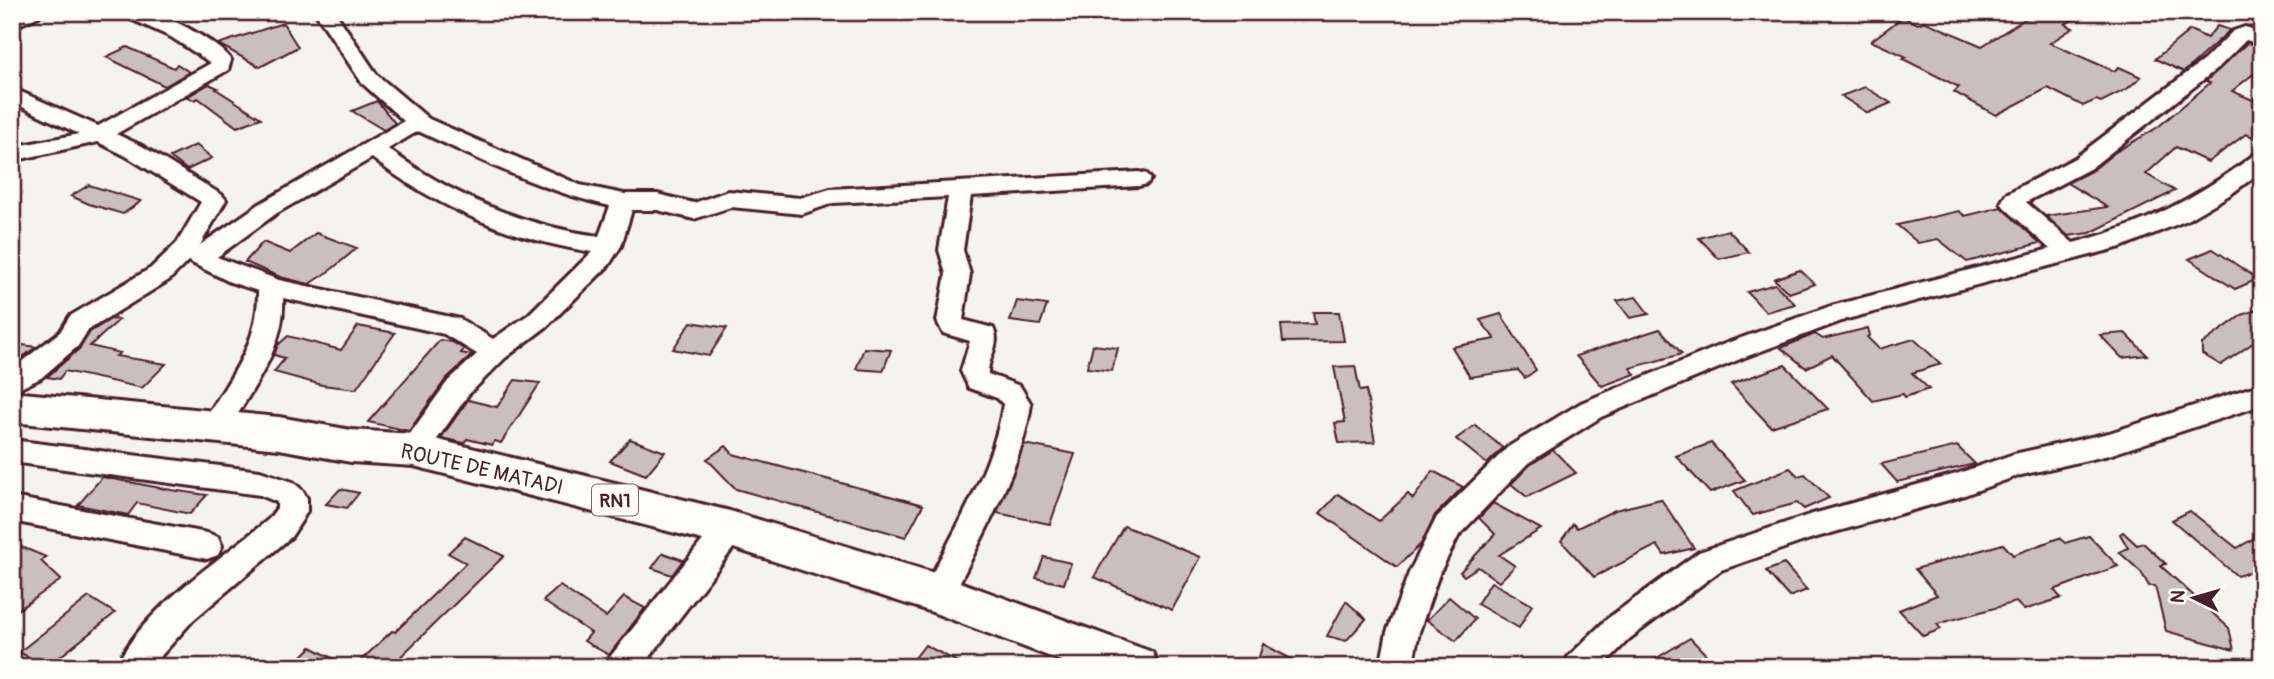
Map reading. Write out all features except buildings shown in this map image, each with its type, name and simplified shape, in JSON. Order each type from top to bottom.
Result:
[{"type":"highway","name":"ROUTE DE MATADI","points":[[12,407],[279,433],[351,446],[414,450],[730,529],[938,594],[1135,667]]},
{"type":"street","points":[[12,22],[32,12]]},
{"type":"street","points":[[12,154],[98,135],[218,69],[222,63],[209,50],[178,30],[131,12]]},
{"type":"street","points":[[326,12],[369,79],[418,121],[543,179],[575,191],[624,202],[657,202],[694,211],[728,199],[802,206],[830,196],[1139,178]]},
{"type":"street","points":[[2069,253],[2013,203],[2014,199],[2083,163],[2211,64],[2240,35],[2245,33],[2262,40]]},
{"type":"street","points":[[12,94],[134,151],[213,197],[192,253]]},
{"type":"street","points":[[12,382],[31,371],[69,339],[79,323],[192,253],[418,121]]},
{"type":"street","points":[[373,148],[403,172],[437,192],[480,211],[552,236],[609,246]]},
{"type":"street","points":[[1396,667],[1403,632],[1424,573],[1448,526],[1518,455],[1558,429],[1604,404],[1796,327],[1886,299],[2112,241],[2177,216],[2223,189],[2262,160]]},
{"type":"street","points":[[938,594],[1007,445],[1017,408],[1016,399],[1009,392],[979,382],[975,377],[975,367],[983,350],[984,335],[958,329],[952,326],[950,321],[958,274],[951,250],[957,224],[960,189]]},
{"type":"street","points":[[414,450],[458,388],[496,351],[537,321],[600,259],[609,246],[616,216],[624,202]]},
{"type":"street","points":[[192,253],[270,286],[450,326],[477,340],[483,348],[496,351]]},
{"type":"street","points":[[215,427],[264,343],[271,313],[270,286]]},
{"type":"street","points":[[1580,667],[1618,629],[1710,561],[1809,527],[1959,485],[2014,465],[2109,444],[2262,394]]},
{"type":"street","points":[[12,451],[260,483],[283,490],[292,498],[292,511],[280,528],[172,617],[132,667]]},
{"type":"street","points":[[12,509],[207,546]]},
{"type":"street","points":[[622,667],[730,529]]}]
